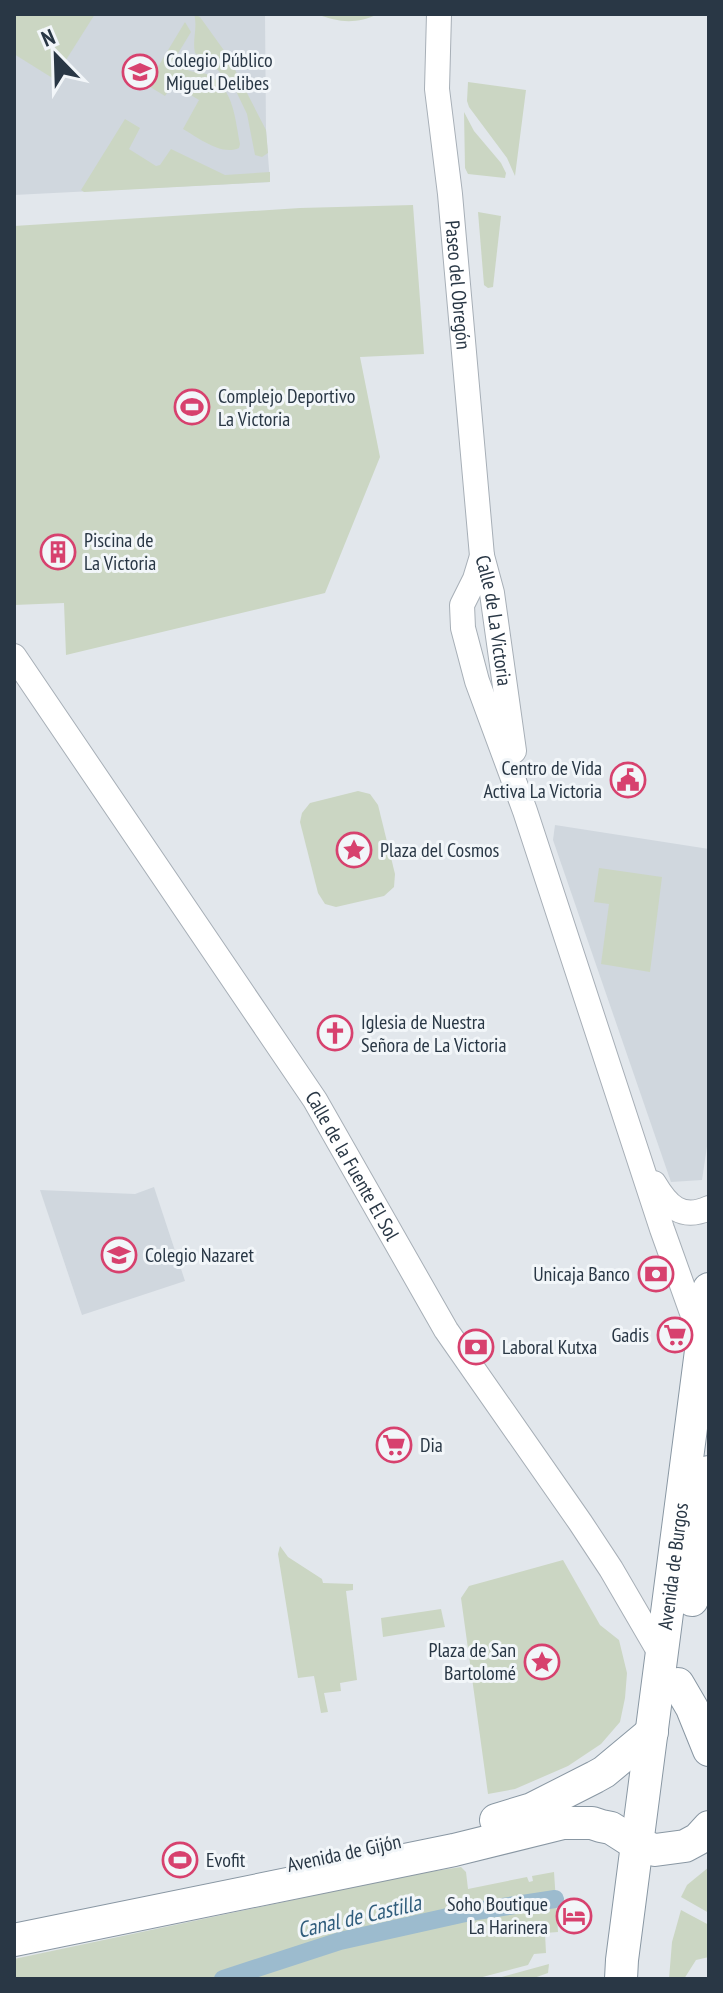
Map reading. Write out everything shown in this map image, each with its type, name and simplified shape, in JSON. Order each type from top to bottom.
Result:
[{"type":"highway","name":"Avenida de Burgos","points":[[646,1847],[670,1670],[709,1289]]},
{"type":"highway","name":"Avenida de Burgos","points":[[670,1670],[708,1486]]},
{"type":"highway","points":[[670,1670],[692,1708],[709,1752]]},
{"type":"highway","points":[[662,1732],[687,1739],[709,1752]]},
{"type":"highway","name":"Avenida de Gijón","points":[[14,1921],[498,1820],[532,1809],[604,1772],[662,1732]]},
{"type":"highway","name":"Avenida de Gijón","points":[[14,1940],[454,1850],[563,1823],[592,1823],[611,1828],[646,1847]]},
{"type":"highway","points":[[646,1847],[685,1846],[698,1839],[709,1827]]},
{"type":"highway","points":[[621,1979],[622,1960],[646,1847]]},
{"type":"highway","points":[[643,1979],[649,1900],[646,1847]]},
{"type":"street","name":"Paseo del Obregón","points":[[439,14],[437,89],[451,204],[482,556]]},
{"type":"street","name":"Calle de La Victoria","points":[[482,556],[462,605],[463,628],[477,681],[525,811],[662,1229],[702,1339]]},
{"type":"street","name":"Calle de La Victoria","points":[[482,556],[492,593],[519,788],[525,811]]},
{"type":"street","points":[[468,592],[477,598],[487,613],[499,648]]},
{"type":"street","name":"Calle de la Fuente El Sol","points":[[14,656],[315,1100],[446,1330],[611,1569],[670,1670]]},
{"type":"street","name":"Calle de La Victoria","points":[[641,1162],[667,1204],[706,1215]]},
{"type":"street","points":[[709,1381],[709,1413]]},
{"type":"shaded area","name":"Colegio Público Miguel Delibes","points":[[14,14],[265,14],[266,130],[270,182],[14,195]]},
{"type":"shaded area","points":[[555,825],[709,849],[709,1133],[702,1180],[671,1182],[553,840]]},
{"type":"shaded area","name":"Colegio Nazaret","points":[[154,1187],[185,1281],[82,1315],[40,1190],[135,1194]]},
{"type":"green space","points":[[14,14],[95,14],[54,79],[14,54]]},
{"type":"green space","points":[[194,14],[200,17],[228,56],[266,130],[268,153],[262,157],[255,155],[247,114],[234,87],[212,64],[195,53]]},
{"type":"green space","points":[[317,14],[378,14],[348,21]]},
{"type":"green space","points":[[185,22],[191,32],[174,60],[188,70],[209,75],[224,88],[235,115],[239,148],[218,148],[183,129],[199,100],[173,84],[165,96],[147,85]]},
{"type":"green space","points":[[468,82],[526,90],[515,176],[507,158],[469,107]]},
{"type":"green space","points":[[464,112],[474,131],[501,163],[505,178],[468,174],[465,168]]},
{"type":"green space","points":[[125,119],[140,128],[129,149],[156,166],[171,149],[225,175],[270,172],[270,182],[84,192],[81,190]]},
{"type":"green space","name":"Complejo Deportivo La Victoria","points":[[413,205],[424,354],[360,357],[380,457],[325,593],[66,655],[64,603],[14,605],[14,226],[300,208]]},
{"type":"green space","points":[[478,212],[501,216],[493,287],[488,288],[484,285]]},
{"type":"green space","points":[[358,791],[370,794],[378,805],[395,874],[394,887],[384,896],[336,907],[325,904],[318,893],[300,822],[302,813],[310,803]]},
{"type":"green space","points":[[599,868],[662,877],[650,972],[601,964],[609,904],[594,902]]},
{"type":"green space","points":[[280,1546],[288,1557],[322,1579],[323,1583],[353,1584],[353,1590],[346,1591],[357,1680],[340,1683],[341,1691],[324,1693],[328,1712],[321,1713],[314,1676],[298,1678],[278,1554]]},
{"type":"green space","name":"Plaza de San Bartolomé","points":[[563,1560],[600,1625],[619,1640],[627,1673],[620,1722],[601,1744],[568,1766],[515,1789],[488,1794],[461,1598],[469,1586]]},
{"type":"green space","points":[[441,1609],[445,1627],[383,1637],[381,1618]]},
{"type":"green space","points":[[461,1867],[466,1872],[468,1889],[527,1877],[529,1882],[533,1881],[532,1876],[554,1872],[558,1932],[545,1933],[546,1953],[534,1954],[528,1965],[475,1979],[14,1979],[14,1959],[415,1874]]},
{"type":"green space","points":[[709,1867],[709,1913],[681,1897],[687,1885]]},
{"type":"green space","points":[[681,1910],[709,1925],[709,1957],[696,1960],[684,1979],[669,1979],[672,1942]]},
{"type":"green space","points":[[549,1964],[548,1973],[531,1979],[494,1979]]},
{"type":"waterway","name":"Canal de Castilla","points":[[223,1979],[340,1941],[470,1912],[555,1899]]},
{"type":"place","name":"Colegio Público Miguel Delibes","points":[[140,72]]},
{"type":"place","name":"Complejo Deportivo La Victoria","points":[[192,407]]},
{"type":"place","name":"Piscina de La Victoria","points":[[58,552]]},
{"type":"place","name":"Centro de Vida Activa La Victoria","points":[[628,780]]},
{"type":"place","name":"Plaza del Cosmos","points":[[354,850]]},
{"type":"place","name":"Iglesia de Nuestra Señora de La Victoria","points":[[335,1033]]},
{"type":"place","name":"Colegio Nazaret","points":[[119,1255]]},
{"type":"place","name":"Unicaja Banco","points":[[656,1274]]},
{"type":"place","name":"Gadis","points":[[675,1335]]},
{"type":"place","name":"Laboral Kutxa","points":[[476,1347]]},
{"type":"place","name":"Dia","points":[[394,1445]]},
{"type":"place","name":"Plaza de San Bartolomé","points":[[542,1662]]},
{"type":"place","name":"Evofit","points":[[180,1860]]},
{"type":"place","name":"Soho Boutique La Harinera","points":[[574,1916]]}]
